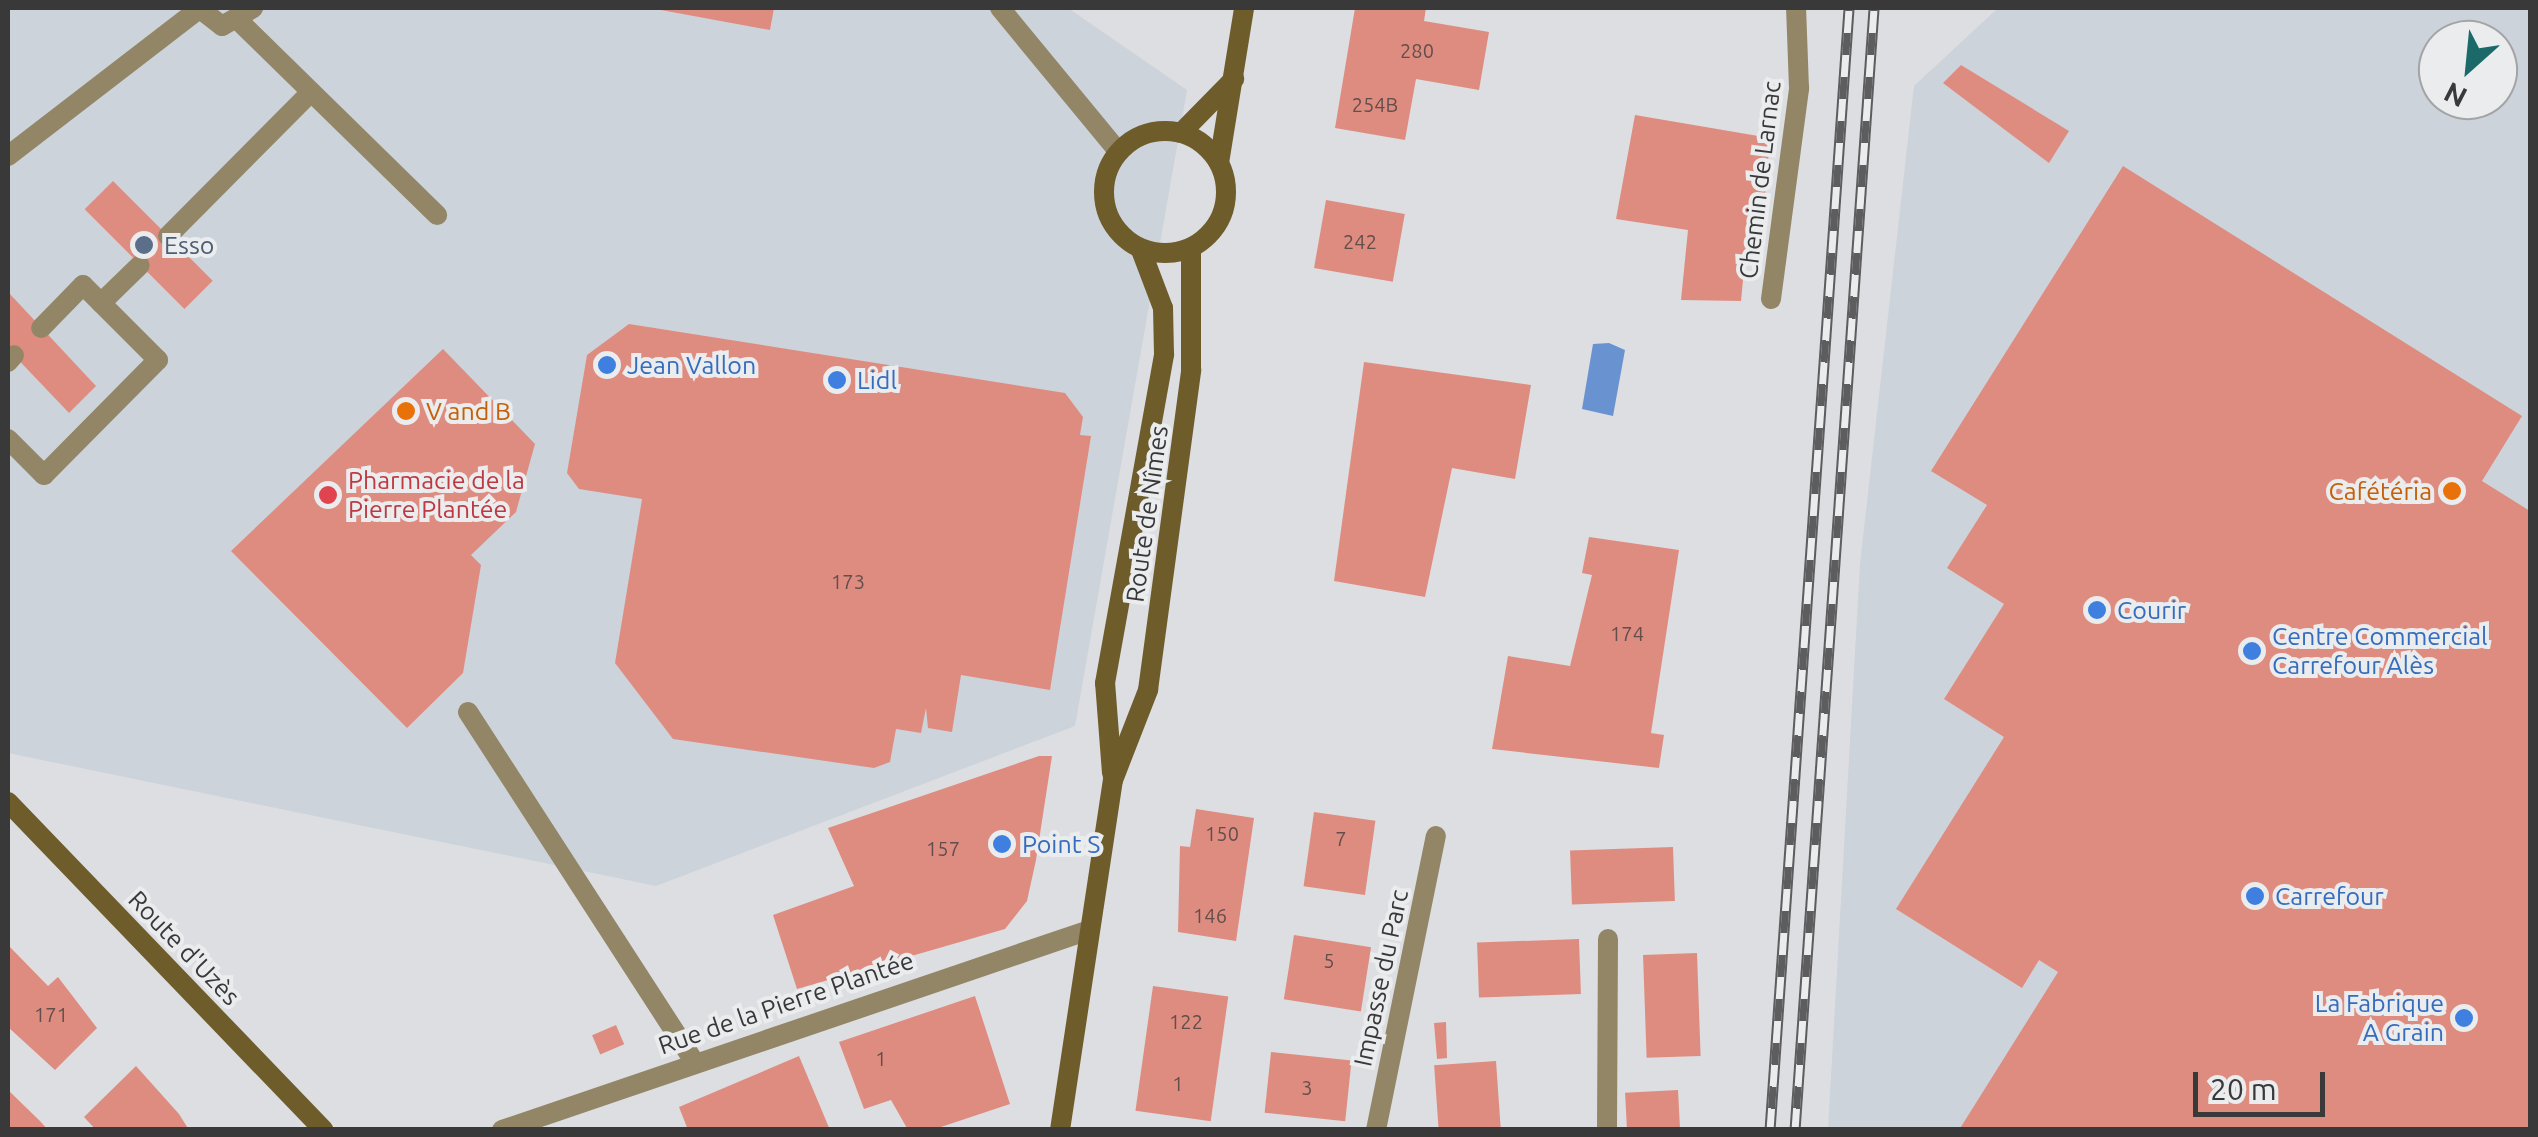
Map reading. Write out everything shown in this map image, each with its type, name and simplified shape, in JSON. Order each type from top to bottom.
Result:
[{"type":"main road","points":[[1219,163],[1181,133],[1155,132],[1118,151],[1104,204],[1142,250],[1191,248],[1221,219],[1219,163],[1242,10]]},
{"type":"main road","points":[[1181,133],[1234,78]]},
{"type":"main road","name":"Route de Nîmes","points":[[1060,1130],[1113,780],[1148,690],[1190,370],[1191,248]]},
{"type":"main road","name":"Route de Nîmes","points":[[1113,780],[1105,683],[1164,354],[1164,308],[1142,250]]},
{"type":"main road","name":"Route d'Uzès","points":[[8,802],[324,1130]]},
{"type":"street","points":[[8,156],[199,8],[213,23],[246,15],[311,92],[437,215]]},
{"type":"street","points":[[1000,8],[1118,151]]},
{"type":"street","name":"Chemin de Larnac","points":[[1771,299],[1799,88],[1796,8]]},
{"type":"street","points":[[168,236],[311,92]]},
{"type":"street","points":[[101,303],[140,265]]},
{"type":"street","points":[[8,439],[44,475],[158,360],[83,285],[41,328]]},
{"type":"street","points":[[468,712],[694,1062]]},
{"type":"street","name":"Impasse du Parc","points":[[1376,1130],[1436,836]]},
{"type":"street","name":"Rue de la Pierre Plantée","points":[[502,1130],[1089,930]]},
{"type":"street","points":[[1607,1130],[1608,939]]},
{"type":"shaded area","points":[[8,8],[1068,8],[1187,90],[1075,726],[656,886],[8,753]]},
{"type":"shaded area","name":"Centre Commercial Carrefour Alès","points":[[1998,8],[2530,8],[2530,1129],[1828,1130],[1860,564],[1914,86]]},
{"type":"water","points":[[1609,343],[1625,350],[1613,416],[1582,409],[1593,344]]},
{"type":"building","points":[[650,8],[774,8],[770,30]]},
{"type":"building","points":[[1355,8],[1426,8],[1424,21],[1489,32],[1479,90],[1416,79],[1405,140],[1335,128]]},
{"type":"building","points":[[1961,65],[2069,131],[2049,163],[1943,83]]},
{"type":"building","points":[[1635,115],[1770,138],[1761,242],[1747,239],[1741,301],[1681,300],[1688,230],[1616,219]]},
{"type":"building","name":"Centre Commercial Carrefour Alès","points":[[2123,166],[2522,416],[2482,481],[2530,511],[2530,1130],[1959,1130],[2058,972],[2039,960],[2022,988],[1896,909],[2004,737],[1944,699],[2004,604],[1947,568],[1987,505],[1931,471]]},
{"type":"building","points":[[113,181],[213,281],[184,309],[85,209]]},
{"type":"building","points":[[1326,200],[1405,214],[1393,282],[1314,268]]},
{"type":"building","points":[[8,292],[96,386],[69,413],[8,349]]},
{"type":"building","points":[[629,324],[1065,393],[1083,417],[1080,435],[1091,436],[1050,690],[961,675],[952,732],[928,728],[926,708],[921,733],[896,729],[890,762],[874,768],[673,739],[615,663],[642,499],[579,489],[567,473],[587,355]]},
{"type":"building","points":[[443,349],[535,444],[516,512],[471,555],[481,565],[463,673],[407,728],[231,551]]},
{"type":"building","points":[[1364,362],[1531,385],[1515,479],[1452,468],[1425,597],[1334,581]]},
{"type":"building","points":[[1589,537],[1679,550],[1651,733],[1664,735],[1659,768],[1492,749],[1508,656],[1570,666],[1592,575],[1582,573]]},
{"type":"building","points":[[1039,756],[1052,756],[1036,860],[1027,901],[1005,929],[797,989],[773,915],[854,886],[828,828]]},
{"type":"building","points":[[1196,809],[1254,818],[1236,941],[1178,932],[1180,846],[1190,847]]},
{"type":"building","points":[[1314,812],[1375,821],[1365,895],[1304,886]]},
{"type":"building","points":[[1673,847],[1675,901],[1572,905],[1570,851]]},
{"type":"building","points":[[1294,935],[1371,947],[1361,1011],[1284,999]]},
{"type":"building","points":[[1579,939],[1581,994],[1479,998],[1477,943]]},
{"type":"building","points":[[8,945],[48,986],[58,977],[97,1028],[55,1070],[8,1027]]},
{"type":"building","points":[[1697,953],[1701,1056],[1647,1058],[1643,955]]},
{"type":"building","points":[[1153,986],[1228,997],[1211,1121],[1135,1111]]},
{"type":"building","points":[[975,996],[1010,1104],[932,1130],[908,1130],[891,1100],[864,1109],[839,1042]]},
{"type":"building","points":[[1446,1022],[1447,1058],[1437,1059],[1434,1023]]},
{"type":"building","points":[[616,1025],[624,1044],[600,1054],[592,1035]]},
{"type":"building","points":[[1271,1052],[1352,1060],[1345,1121],[1265,1113]]},
{"type":"building","points":[[799,1056],[830,1130],[688,1130],[679,1107]]},
{"type":"building","points":[[1496,1061],[1501,1130],[1439,1130],[1434,1065]]},
{"type":"building","points":[[136,1066],[189,1130],[96,1130],[84,1117]]},
{"type":"building","points":[[8,1090],[40,1121],[48,1130],[8,1130]]},
{"type":"building","points":[[1678,1090],[1680,1130],[1627,1130],[1625,1093]]},
{"type":"railway","points":[[1770,1130],[1849,8]]},
{"type":"railway","points":[[1795,1130],[1874,8]]},
{"type":"place","name":"Esso","points":[[144,245]]},
{"type":"place","name":"Jean Vallon","points":[[607,365]]},
{"type":"place","name":"Lidl","points":[[837,380]]},
{"type":"place","name":"V and B","points":[[406,411]]},
{"type":"place","name":"Cafétéria","points":[[2452,491]]},
{"type":"place","name":"Pharmacie de la Pierre Plantée","points":[[328,495]]},
{"type":"place","name":"Courir","points":[[2097,610]]},
{"type":"place","name":"Centre Commercial Carrefour Alès","points":[[2252,651]]},
{"type":"place","name":"Point S","points":[[1002,844]]},
{"type":"place","name":"Carrefour","points":[[2255,896]]},
{"type":"place","name":"La Fabrique A Grain","points":[[2464,1018]]}]
